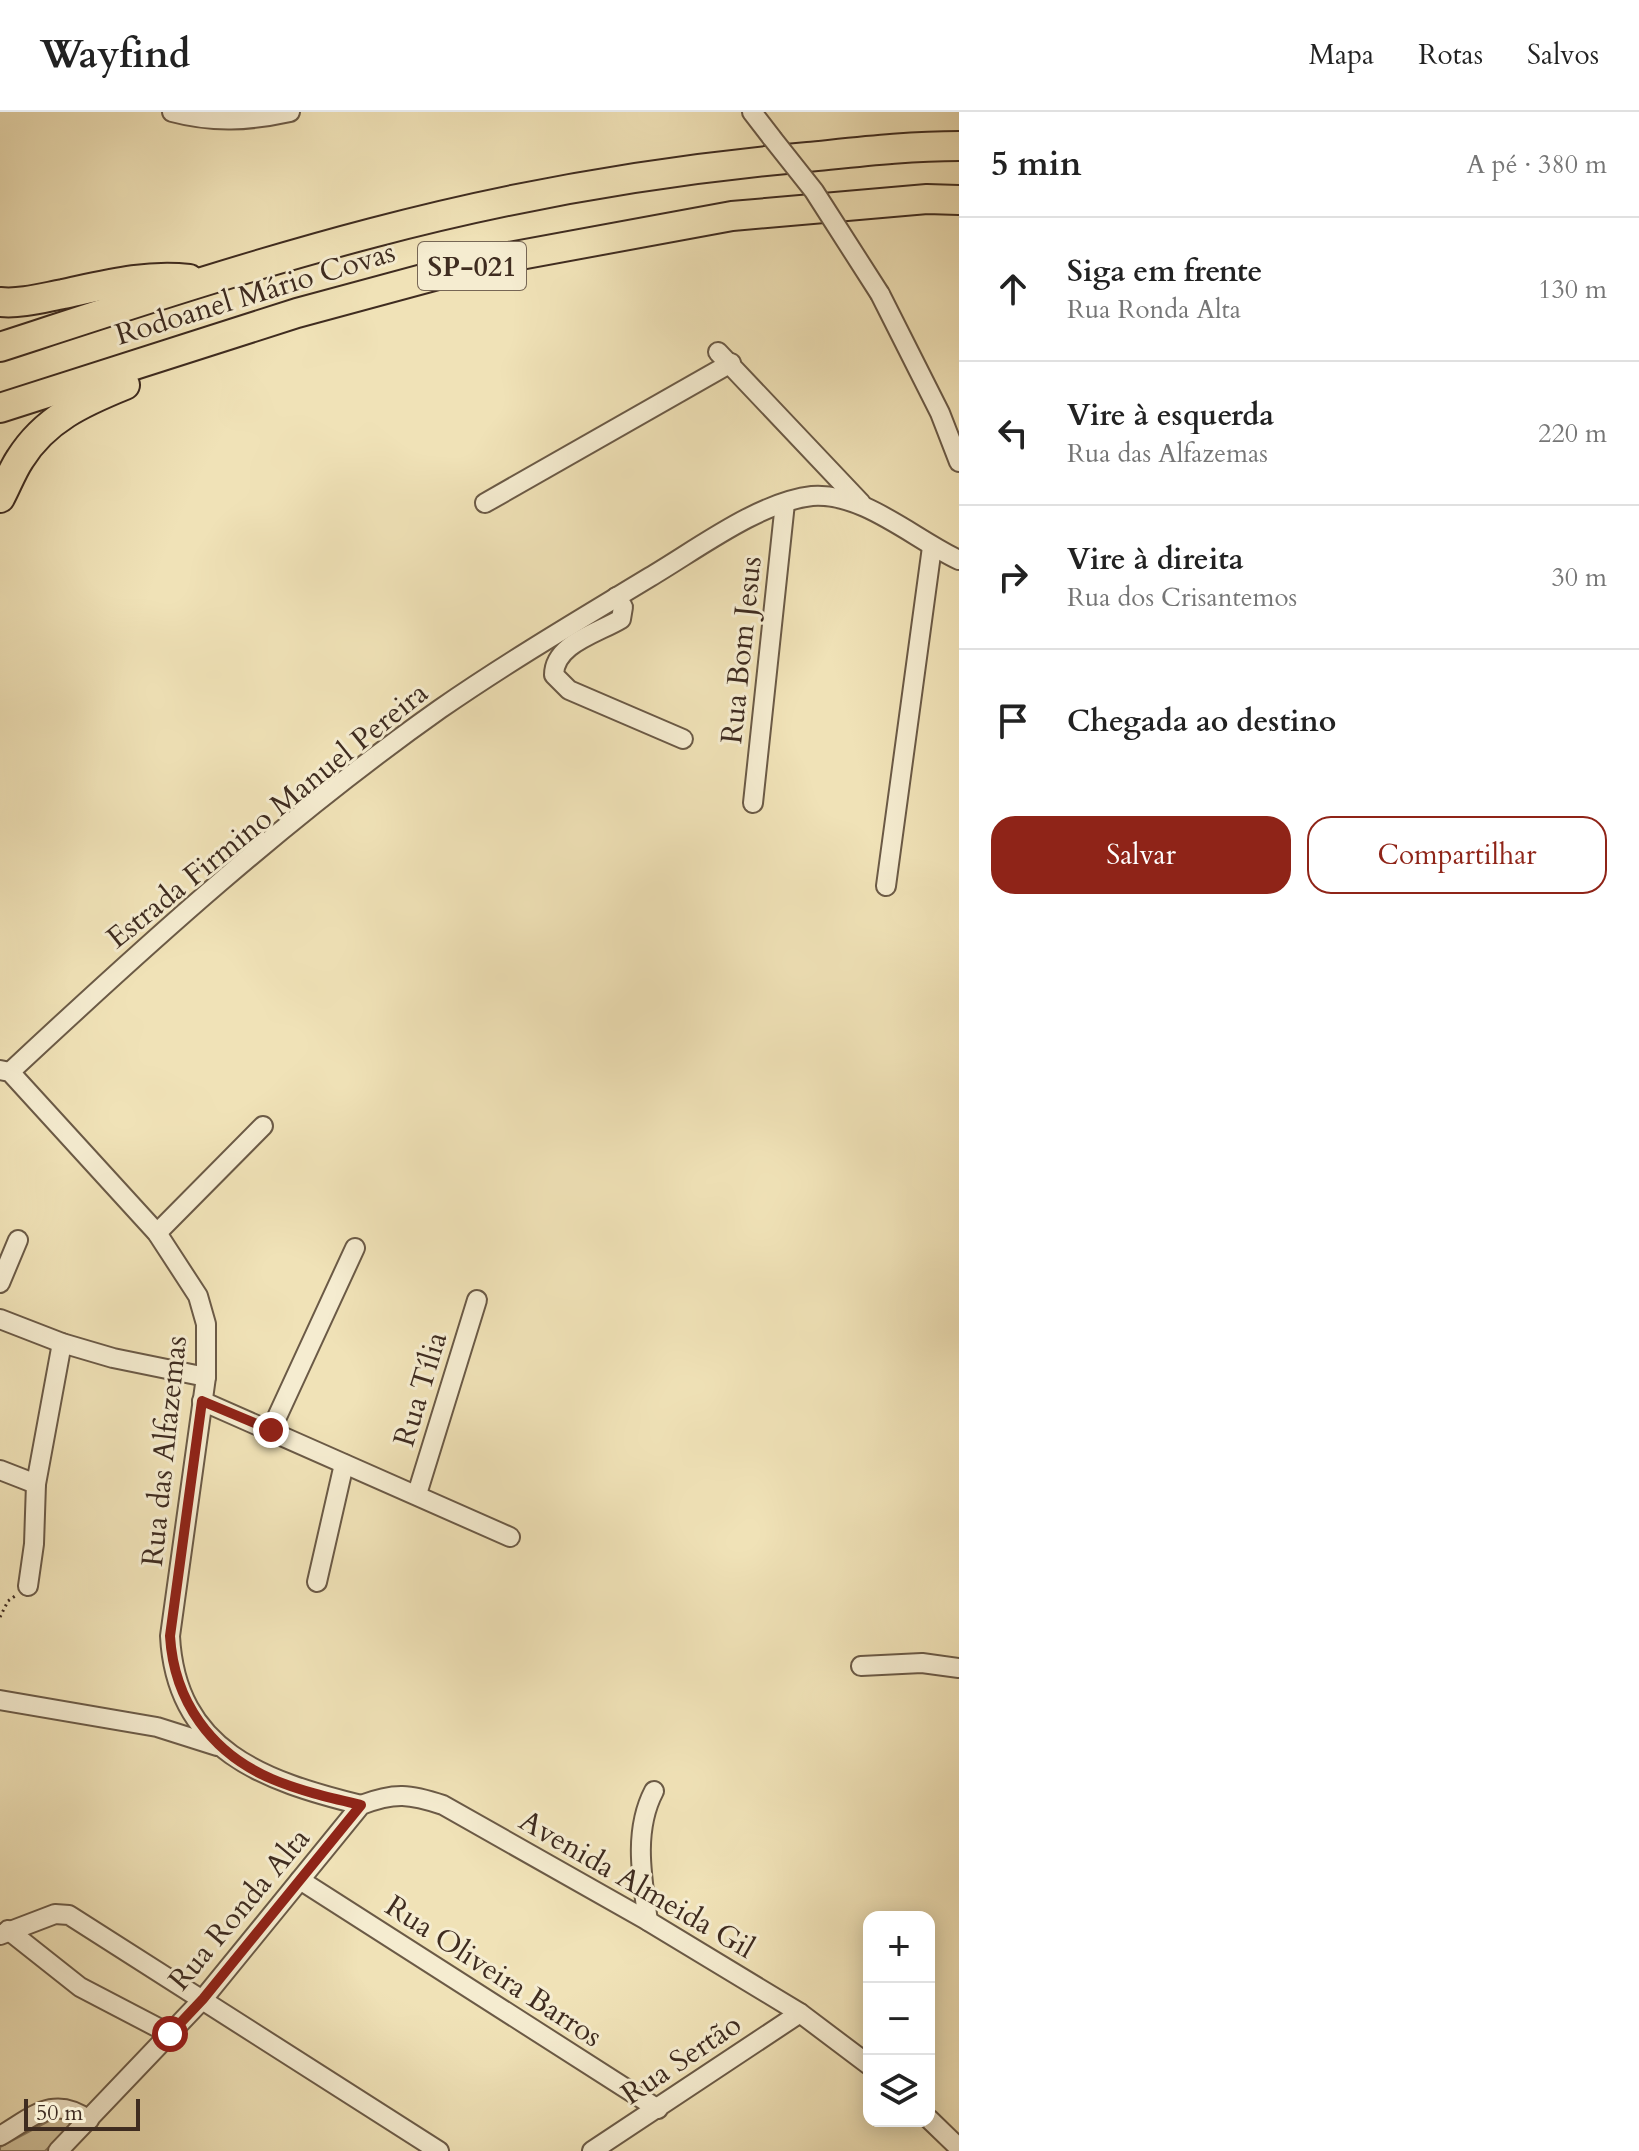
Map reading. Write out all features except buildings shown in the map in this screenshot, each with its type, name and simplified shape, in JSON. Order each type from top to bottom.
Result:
[{"type":"highway","name":"Rodoanel Mário Covas","points":[[0,347],[372,232],[602,182],[713,165],[918,146],[959,146]]},
{"type":"highway","name":"Rodoanel Mário Covas","points":[[0,408],[310,309],[493,260],[732,216],[927,199],[959,200]]},
{"type":"highway","points":[[0,302],[25,302],[152,278],[206,281]]},
{"type":"highway","points":[[0,498],[33,440],[55,419],[92,398],[170,366],[198,344]]},
{"type":"street","points":[[172,112],[208,120],[236,121],[290,112]]},
{"type":"street","points":[[752,112],[814,191],[880,294],[940,413],[959,462]]},
{"type":"street","points":[[485,503],[725,357],[863,505]]},
{"type":"street","name":"Estrada Firmino Manuel Pereira","points":[[5,1071],[127,963],[324,797],[439,710],[542,641],[760,511],[809,497],[832,496],[863,505],[959,560]]},
{"type":"street","name":"Rua Bom Jesus","points":[[753,803],[785,503]]},
{"type":"street","points":[[886,886],[932,547]]},
{"type":"street","points":[[616,597],[623,607],[621,619],[563,650],[554,667],[554,675],[569,690],[683,739]]},
{"type":"street","name":"Rua das Alfazemas","points":[[5,1071],[157,1233],[198,1296],[206,1324],[206,1377],[170,1636],[172,1662],[181,1692],[204,1729],[220,1747],[270,1779],[361,1805]]},
{"type":"street","points":[[157,1233],[263,1126]]},
{"type":"street","points":[[0,1283],[18,1240]]},
{"type":"street","points":[[271,1430],[355,1248]]},
{"type":"street","name":"Rua Tília","points":[[417,1494],[477,1300]]},
{"type":"street","points":[[0,1319],[62,1343],[113,1358],[206,1377]]},
{"type":"street","points":[[28,1586],[34,1544],[36,1484],[62,1343]]},
{"type":"street","points":[[202,1401],[510,1537]]},
{"type":"street","points":[[317,1582],[344,1464]]},
{"type":"street","points":[[0,1470],[36,1484]]},
{"type":"street","points":[[861,1666],[922,1663],[959,1668]]},
{"type":"street","points":[[0,1700],[157,1727],[220,1747]]},
{"type":"street","points":[[648,1921],[641,1872],[642,1833],[646,1807],[654,1791]]},
{"type":"street","name":"Avenida Almeida Gil","points":[[361,1805],[385,1796],[400,1795],[443,1805],[648,1921],[800,2013],[863,2060]]},
{"type":"street","name":"Rua Ronda Alta","points":[[58,2151],[203,1999],[361,1805]]},
{"type":"street","name":"Rua Oliveira Barros","points":[[300,1880],[658,2109]]},
{"type":"street","points":[[4,1932],[55,1914],[69,1915],[439,2151]]},
{"type":"street","points":[[4,1932],[80,1987],[170,2034]]},
{"type":"street","name":"Rua Sertão","points":[[592,2151],[800,2013]]},
{"type":"street","points":[[0,2136],[43,2111],[56,2108],[75,2110],[89,2120]]},
{"type":"street","points":[[935,2125],[959,2148]]},
{"type":"path","points":[[0,1617],[8,1601],[28,1586]]},
{"type":"shaded area","points":[[60,2115],[72,2125],[45,2151],[0,2151],[0,2147]]},
{"type":"route","points":[[170,2034],[203,1999],[361,1805],[270,1779],[220,1747],[204,1729],[181,1692],[172,1662],[170,1636],[202,1401],[271,1430]]}]
